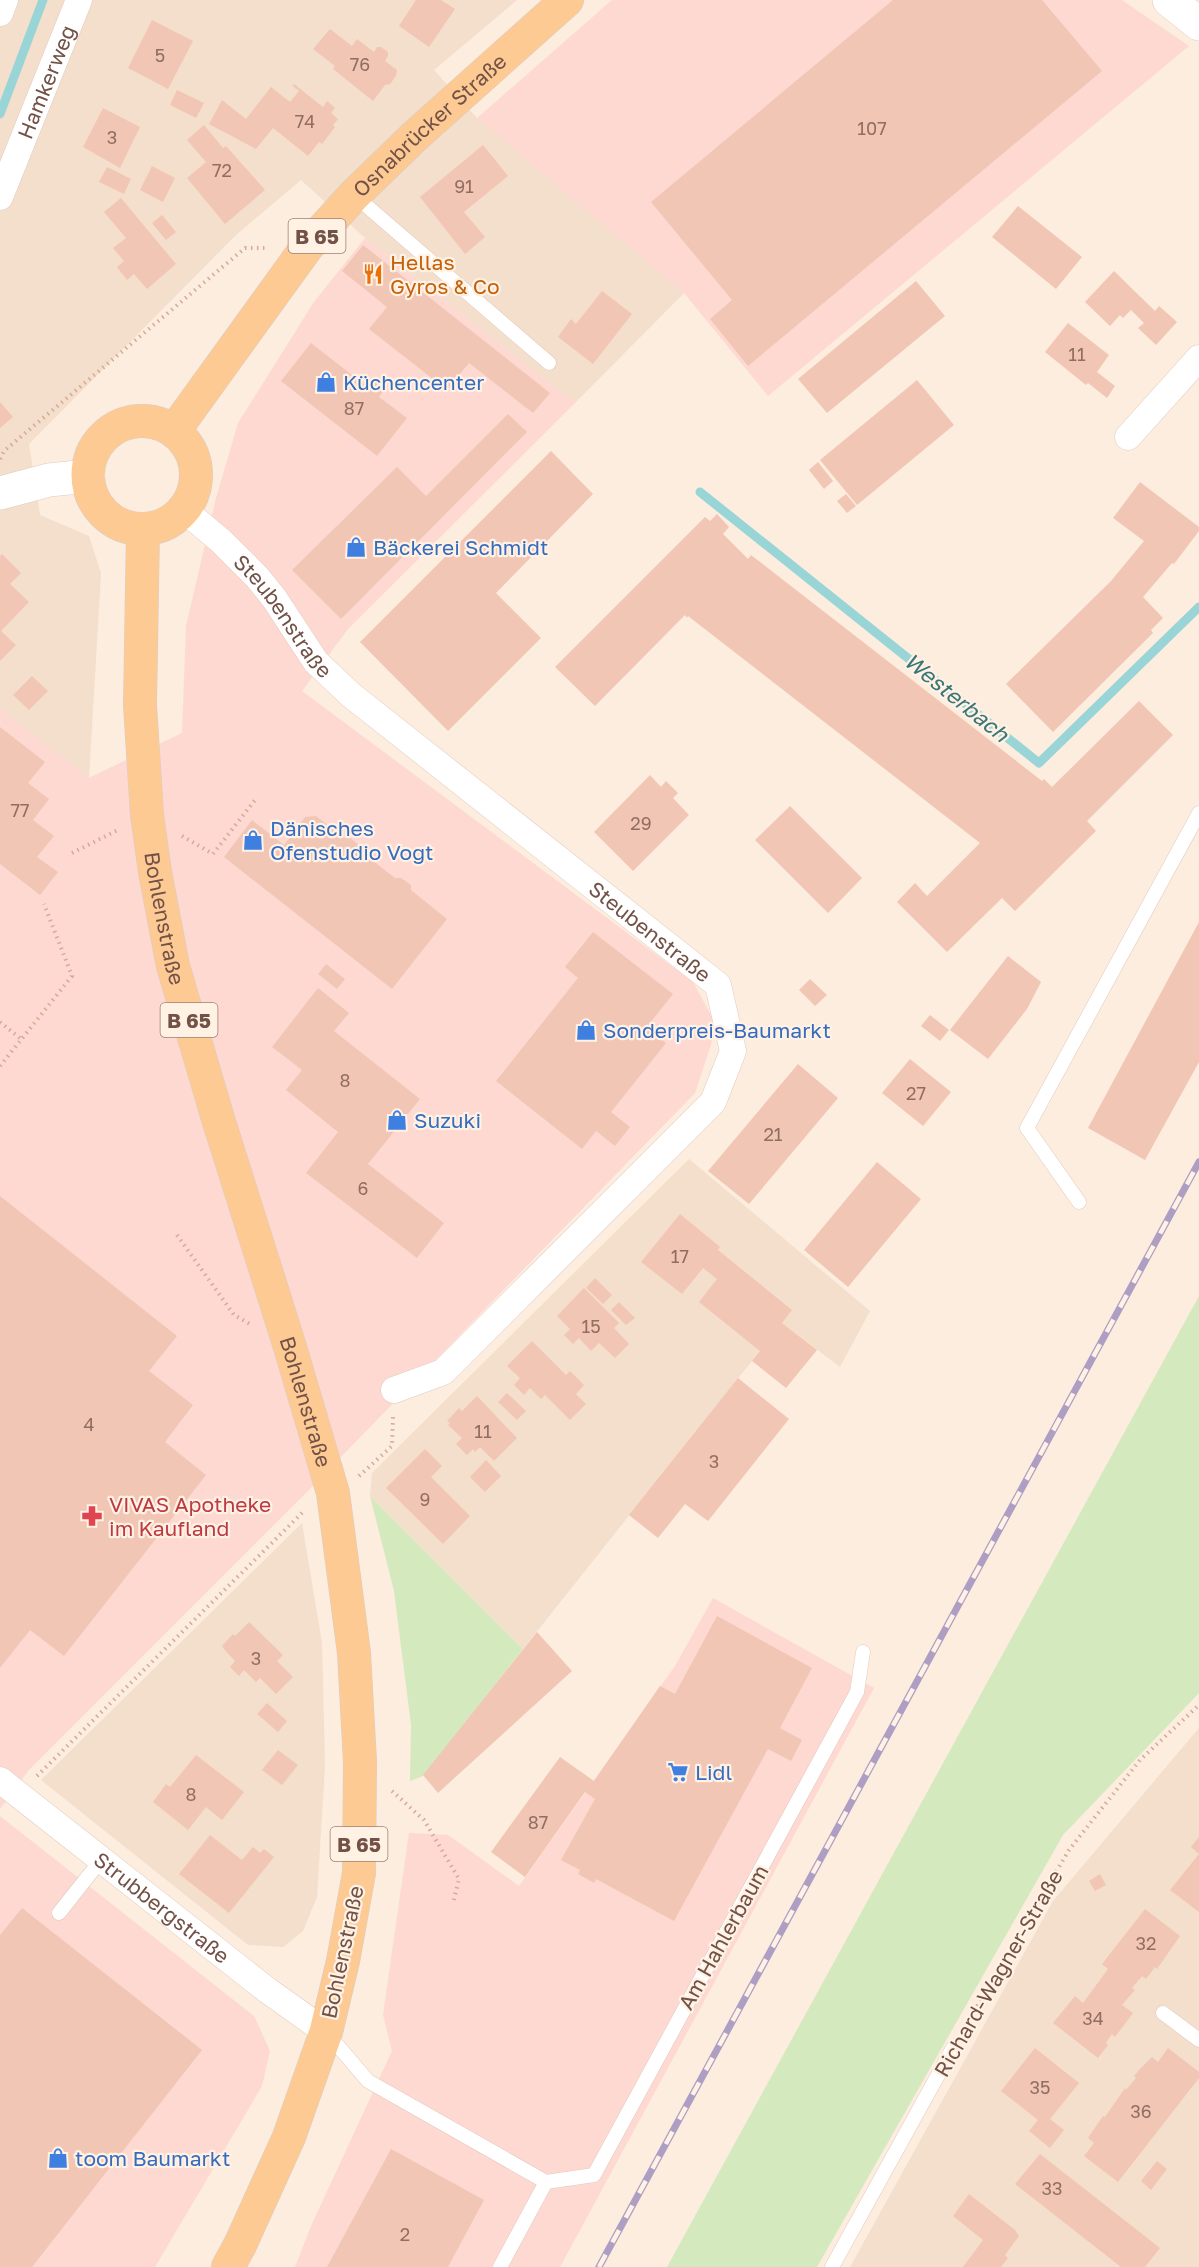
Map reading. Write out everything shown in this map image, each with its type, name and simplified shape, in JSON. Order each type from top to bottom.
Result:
[{"type":"main road","name":"Osnabrücker Straße","points":[[174,431],[197,396],[307,247],[354,195],[415,136],[567,0]]},
{"type":"main road","points":[[141,421],[158,423],[174,431],[185,441],[196,468],[196,484],[192,498],[184,510],[172,520],[158,527],[143,530],[126,527],[111,520],[99,508],[91,493],[88,476],[90,460],[98,444],[110,432],[124,424],[141,421]]},
{"type":"main road","name":"Bohlenstraße","points":[[143,530],[140,705],[147,815],[154,872],[173,966],[333,1493],[354,1653],[360,1762],[359,1873],[343,1961],[326,2032],[289,2137],[228,2267]]},
{"type":"street","points":[[0,13],[5,0]]},
{"type":"street","name":"Hamkerweg","points":[[0,197],[78,0]]},
{"type":"street","points":[[1169,0],[1199,24]]},
{"type":"street","points":[[1128,437],[1199,358]]},
{"type":"street","points":[[0,493],[49,480],[88,476]]},
{"type":"street","name":"Steubenstraße","points":[[184,510],[221,541],[257,577],[274,598],[316,662],[351,695],[718,985],[733,1051],[712,1102],[443,1372],[394,1390]]},
{"type":"street","name":"Strubbergstraße","points":[[0,1779],[267,1990],[326,2032]]},
{"type":"lane","points":[[354,195],[549,363]]},
{"type":"lane","points":[[1079,1202],[1027,1128],[1199,813]]},
{"type":"lane","name":"Am Hahlerbaum","points":[[546,2182],[594,2175],[857,1692],[862,1652]]},
{"type":"lane","points":[[58,1913],[101,1860]]},
{"type":"lane","points":[[1163,2013],[1199,2040]]},
{"type":"lane","points":[[326,2032],[369,2081],[546,2182],[500,2267]]},
{"type":"lane","name":"Richard-Wagner-Straße","points":[[832,2267],[953,2048]]},
{"type":"path","points":[[0,459],[3,451],[245,248],[307,247]]},
{"type":"path","points":[[72,853],[147,815],[213,854],[255,800]]},
{"type":"path","points":[[0,1066],[72,976],[44,904]]},
{"type":"path","points":[[0,1022],[21,1039]]},
{"type":"path","points":[[177,1235],[234,1315],[290,1347]]},
{"type":"path","points":[[20,1795],[301,1513],[363,1473],[392,1446],[394,1390]]},
{"type":"path","name":"Richard-Wagner-Straße","points":[[953,2048],[1069,1850],[1140,1760],[1199,1705]]},
{"type":"path","points":[[360,1762],[424,1820],[459,1879],[453,1903]]},
{"type":"shaded area","points":[[0,0],[517,0],[434,70],[477,118],[684,293],[575,403],[365,238],[301,180],[236,235],[29,444],[40,515],[89,536],[101,573],[89,778],[0,708]]},
{"type":"shaded area","points":[[612,0],[1122,0],[1189,46],[768,396],[684,293],[477,118]]},
{"type":"shaded area","points":[[365,238],[575,403],[348,629],[302,691],[693,982],[717,1026],[695,1093],[300,1499],[29,1770],[0,1809],[0,708],[89,778],[182,733],[186,626],[216,498],[238,423],[314,302]]},
{"type":"shaded area","points":[[689,1159],[870,1311],[840,1367],[782,1323],[523,1649],[370,1496],[372,1473]]},
{"type":"shaded area","points":[[302,1523],[322,1643],[325,1766],[317,1897],[303,1931],[283,1947],[248,1945],[41,1780]]},
{"type":"shaded area","points":[[713,1598],[874,1688],[560,2267],[295,2267],[311,2226],[392,2051],[383,2015],[409,1833],[448,1835],[519,1886],[675,1666]]},
{"type":"shaded area","points":[[1199,1728],[1199,2267],[850,2267],[1053,1901]]},
{"type":"shaded area","points":[[0,1816],[254,2016],[270,2051],[262,2086],[155,2267],[0,2267]]},
{"type":"green space","points":[[1199,1296],[1199,1693],[1063,1835],[817,2267],[667,2267]]},
{"type":"green space","points":[[370,1496],[523,1649],[423,1776],[410,1781],[411,1725],[394,1591]]},
{"type":"building","points":[[416,0],[441,0],[455,9],[429,47],[399,26]]},
{"type":"building","points":[[893,0],[1042,0],[1102,71],[748,366],[710,319],[732,300],[651,202]]},
{"type":"building","points":[[152,20],[193,41],[168,89],[128,68]]},
{"type":"building","points":[[330,29],[352,46],[357,39],[374,52],[377,47],[381,47],[388,52],[385,61],[397,70],[396,76],[390,84],[385,85],[373,101],[333,69],[335,66],[313,49]]},
{"type":"building","points":[[294,84],[323,107],[327,101],[335,108],[331,113],[338,119],[322,144],[319,142],[308,156],[273,128],[256,149],[209,124],[222,100],[246,119],[271,87],[290,102],[299,91],[293,86]]},
{"type":"building","points":[[177,90],[204,103],[196,118],[170,105]]},
{"type":"building","points":[[103,108],[140,127],[120,168],[83,147]]},
{"type":"building","points":[[204,125],[223,148],[226,146],[265,190],[225,224],[187,178],[206,162],[187,140]]},
{"type":"building","points":[[483,145],[508,176],[464,212],[485,237],[465,254],[420,197]]},
{"type":"building","points":[[152,166],[175,178],[163,202],[140,190]]},
{"type":"building","points":[[107,167],[131,179],[124,194],[99,182]]},
{"type":"building","points":[[121,198],[176,264],[147,289],[134,274],[127,280],[117,267],[124,261],[113,248],[126,238],[104,212]]},
{"type":"building","points":[[1018,206],[1082,257],[1056,289],[992,237]]},
{"type":"building","points":[[162,215],[176,232],[166,240],[152,223]]},
{"type":"building","points":[[363,245],[550,393],[533,413],[469,363],[447,390],[369,329],[387,307],[342,271]]},
{"type":"building","points":[[1114,271],[1155,311],[1159,306],[1177,322],[1156,345],[1138,328],[1144,323],[1131,310],[1123,318],[1120,315],[1110,326],[1085,302]]},
{"type":"building","points":[[916,281],[945,316],[827,413],[798,379]]},
{"type":"building","points":[[602,291],[632,314],[593,364],[558,337],[571,319],[576,324]]},
{"type":"building","points":[[1068,323],[1109,355],[1097,372],[1115,386],[1107,398],[1088,383],[1086,385],[1045,352]]},
{"type":"building","points":[[311,343],[366,386],[371,379],[377,379],[384,384],[384,390],[379,397],[407,418],[377,456],[281,381]]},
{"type":"building","points":[[917,380],[954,425],[857,505],[820,460]]},
{"type":"building","points":[[0,402],[13,417],[0,428]]},
{"type":"building","points":[[508,414],[527,432],[341,619],[292,570],[397,467],[426,496]]},
{"type":"building","points":[[551,451],[593,494],[496,593],[541,638],[448,731],[360,642]]},
{"type":"building","points":[[818,462],[833,481],[824,489],[809,470]]},
{"type":"building","points":[[1140,482],[1199,527],[1199,531],[1174,564],[1172,563],[1143,597],[1163,618],[1151,630],[1153,633],[1053,732],[1006,684],[1111,581],[1144,541],[1113,518]]},
{"type":"building","points":[[846,494],[856,506],[847,513],[837,501]]},
{"type":"building","points":[[717,514],[729,527],[723,534],[748,559],[751,555],[1052,787],[1139,701],[1173,735],[1087,821],[1096,831],[1015,911],[1002,898],[947,952],[897,902],[915,883],[927,896],[980,843],[688,616],[687,618],[685,615],[595,706],[555,667],[705,517],[710,521]]},
{"type":"building","points":[[2,554],[21,573],[10,584],[29,602],[1,631],[16,645],[0,661],[0,556]]},
{"type":"building","points":[[32,676],[48,691],[29,710],[13,695]]},
{"type":"building","points":[[0,727],[45,762],[28,783],[49,799],[33,820],[54,836],[37,857],[58,872],[40,895],[0,864]]},
{"type":"building","points":[[650,775],[661,787],[666,781],[678,793],[673,798],[689,815],[633,871],[594,832]]},
{"type":"building","points":[[790,806],[862,878],[828,913],[755,840]]},
{"type":"building","points":[[316,816],[344,838],[349,837],[359,845],[359,850],[395,878],[401,878],[411,885],[411,890],[447,919],[392,989],[224,857],[252,820],[284,845],[305,817]]},
{"type":"building","points":[[1199,922],[1199,1062],[1145,1160],[1088,1128]]},
{"type":"building","points":[[593,932],[673,994],[646,1028],[666,1043],[611,1112],[630,1127],[615,1146],[596,1131],[582,1149],[496,1081],[578,978],[565,967]]},
{"type":"building","points":[[1008,956],[1041,982],[1027,1009],[988,1059],[950,1030]]},
{"type":"building","points":[[326,964],[345,979],[337,989],[318,974]]},
{"type":"building","points":[[810,979],[827,995],[815,1006],[799,990]]},
{"type":"building","points":[[318,988],[349,1013],[334,1031],[420,1099],[368,1164],[444,1223],[417,1258],[306,1173],[338,1132],[286,1090],[302,1070],[272,1047]]},
{"type":"building","points":[[930,1015],[949,1030],[940,1041],[921,1026]]},
{"type":"building","points":[[910,1059],[951,1092],[923,1126],[882,1093]]},
{"type":"building","points":[[798,1064],[838,1098],[749,1204],[708,1171]]},
{"type":"building","points":[[877,1162],[921,1199],[848,1287],[804,1250]]},
{"type":"building","points":[[0,1196],[177,1336],[149,1371],[193,1405],[165,1442],[206,1475],[64,1656],[30,1630],[0,1668]]},
{"type":"building","points":[[680,1214],[720,1247],[718,1250],[792,1310],[782,1323],[817,1350],[786,1388],[752,1361],[760,1351],[699,1302],[717,1279],[703,1268],[682,1294],[641,1262]]},
{"type":"building","points":[[595,1278],[612,1295],[603,1304],[586,1288]]},
{"type":"building","points":[[584,1288],[619,1323],[614,1328],[629,1344],[615,1358],[599,1343],[591,1351],[579,1338],[573,1344],[564,1335],[570,1329],[557,1316]]},
{"type":"building","points":[[619,1302],[635,1318],[626,1325],[611,1310]]},
{"type":"building","points":[[532,1341],[566,1375],[570,1371],[584,1385],[576,1394],[586,1404],[570,1420],[545,1395],[541,1399],[530,1388],[524,1395],[514,1385],[520,1378],[507,1366]]},
{"type":"building","points":[[738,1378],[789,1419],[708,1521],[685,1504],[658,1538],[629,1515]]},
{"type":"building","points":[[507,1393],[526,1411],[517,1420],[498,1402]]},
{"type":"building","points":[[477,1396],[517,1438],[494,1461],[480,1447],[475,1452],[473,1449],[467,1455],[456,1444],[462,1438],[448,1425],[450,1423],[447,1421],[459,1408],[462,1411]]},
{"type":"building","points":[[425,1449],[442,1466],[431,1477],[470,1516],[443,1544],[386,1488]]},
{"type":"building","points":[[486,1460],[501,1476],[485,1492],[470,1477]]},
{"type":"building","name":"Lidl","points":[[717,1616],[812,1668],[780,1728],[802,1740],[791,1761],[768,1749],[674,1921],[596,1879],[594,1883],[578,1874],[580,1870],[561,1860],[595,1799],[585,1792],[525,1877],[491,1852],[560,1757],[594,1781],[660,1686],[675,1694]]},
{"type":"building","points":[[249,1622],[283,1655],[277,1661],[293,1677],[276,1694],[260,1678],[256,1682],[244,1670],[239,1676],[230,1667],[235,1661],[222,1646]]},
{"type":"building","points":[[537,1632],[572,1671],[438,1793],[423,1775]]},
{"type":"building","points":[[267,1703],[287,1721],[278,1732],[257,1714]]},
{"type":"building","points":[[278,1750],[298,1765],[282,1785],[262,1770]]},
{"type":"building","points":[[196,1755],[244,1792],[222,1820],[206,1807],[188,1830],[153,1802],[166,1784],[170,1787]]},
{"type":"building","points":[[210,1835],[242,1860],[253,1847],[260,1853],[264,1849],[274,1857],[229,1913],[179,1874]]},
{"type":"building","points":[[1199,1837],[1199,1854],[1191,1847]]},
{"type":"building","points":[[1199,1854],[1199,1912],[1170,1890]]},
{"type":"building","points":[[1100,1874],[1106,1885],[1095,1891],[1089,1881]]},
{"type":"building","name":"toom Baumarkt","points":[[22,1908],[202,2050],[32,2267],[0,2267],[0,1935]]},
{"type":"building","points":[[1145,1909],[1180,1936],[1157,1969],[1155,1967],[1146,1979],[1142,1976],[1132,1988],[1135,1990],[1122,2005],[1133,2013],[1115,2037],[1112,2034],[1106,2043],[1108,2045],[1098,2058],[1053,2023],[1075,1996],[1083,2003],[1108,1969],[1102,1964]]},
{"type":"building","points":[[1035,2048],[1079,2083],[1050,2119],[1064,2130],[1050,2148],[1029,2131],[1038,2120],[1001,2091]]},
{"type":"building","points":[[1168,2048],[1199,2072],[1199,2078],[1118,2182],[1084,2156],[1094,2143],[1088,2138],[1125,2088],[1126,2090],[1136,2078],[1134,2076],[1140,2069],[1152,2057],[1158,2062]]},
{"type":"building","points":[[391,2149],[484,2200],[448,2267],[327,2267]]},
{"type":"building","points":[[1040,2154],[1160,2248],[1145,2267],[1121,2267],[1015,2184]]},
{"type":"building","points":[[1157,2161],[1167,2169],[1151,2190],[1141,2181]]},
{"type":"building","points":[[969,2194],[1015,2230],[1019,2236],[1005,2255],[1008,2258],[1001,2267],[963,2267],[983,2240],[953,2216]]},
{"type":"waterway","name":"Westerbach","points":[[0,114],[43,0]]},
{"type":"waterway","name":"Westerbach","points":[[700,492],[1039,763],[1199,607]]},
{"type":"railway","points":[[599,2267],[1199,1162]]},
{"type":"place","name":"Hellas Gyros & Co","points":[[373,274]]},
{"type":"place","name":"Küchencenter","points":[[326,382]]},
{"type":"place","name":"Bäckerei Schmidt","points":[[356,547]]},
{"type":"place","name":"Dänisches Ofenstudio Vogt","points":[[253,840]]},
{"type":"place","name":"Sonderpreis-Baumarkt","points":[[586,1030]]},
{"type":"place","name":"Suzuki","points":[[397,1120]]},
{"type":"place","name":"VIVAS Apotheke im Kaufland","points":[[92,1516]]},
{"type":"place","name":"Lidl","points":[[678,1772]]},
{"type":"place","name":"toom Baumarkt","points":[[58,2158]]}]
